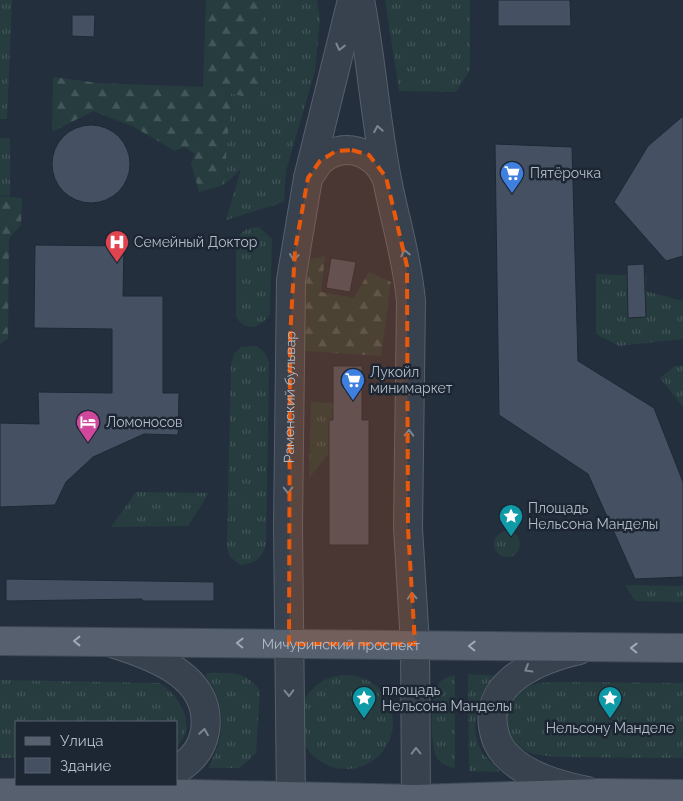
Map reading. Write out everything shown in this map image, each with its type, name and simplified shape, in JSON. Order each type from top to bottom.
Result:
[{"type":"main road","name":"Мичуринский проспект","points":[[0,641],[683,648]]},
{"type":"main road","points":[[0,792],[105,792],[291,800],[416,800],[600,793],[683,794]]},
{"type":"street","name":"Раменский бульвар","points":[[291,800],[289,644],[291,280],[308,178],[352,0]]},
{"type":"street","points":[[360,0],[386,177],[408,266],[410,302],[408,528],[415,644],[416,800]]},
{"type":"street","points":[[308,178],[320,162],[336,151],[352,150],[370,156],[381,165],[386,177]]},
{"type":"street","points":[[104,641],[144,653],[177,671],[203,700],[206,721],[203,741],[195,755],[178,768]]},
{"type":"street","points":[[590,647],[561,654],[522,672],[506,686],[495,701],[492,718],[495,740],[507,756],[536,776],[568,787],[600,793]]},
{"type":"street","points":[[105,792],[131,786]]},
{"type":"highlighted area","points":[[352,150],[369,155],[386,177],[407,266],[408,528],[415,644],[289,644],[290,338],[295,250],[308,178],[320,161],[336,151]]},
{"type":"green space","points":[[0,0],[12,0],[7,119],[0,119]]},
{"type":"green space","points":[[206,0],[262,0],[259,99],[231,94],[224,185],[199,192],[191,163],[195,154],[184,147],[175,151],[134,127],[93,111],[52,132],[53,77],[99,83],[203,87]]},
{"type":"green space","points":[[262,0],[317,0],[320,20],[315,71],[286,171],[284,202],[226,220],[241,169],[224,185],[231,93],[259,99]]},
{"type":"green space","points":[[385,0],[470,0],[470,70],[456,92],[399,91]]},
{"type":"green space","points":[[0,138],[10,138],[10,196],[0,195]]},
{"type":"green space","points":[[0,196],[22,198],[21,225],[9,238],[8,339],[0,344]]},
{"type":"green space","points":[[259,227],[272,239],[270,314],[262,323],[249,327],[240,322],[236,317],[236,241],[245,230]]},
{"type":"green space","points":[[325,256],[321,292],[354,298],[369,272],[391,282],[381,356],[305,351],[304,281],[307,260]]},
{"type":"green space","points":[[596,274],[647,276],[645,291],[683,301],[683,339],[619,346],[596,334]]},
{"type":"green space","points":[[257,346],[265,353],[269,362],[266,546],[262,555],[256,560],[241,565],[230,557],[227,547],[231,364],[234,354],[241,347]]},
{"type":"green space","points":[[675,366],[683,366],[683,407],[660,378]]},
{"type":"green space","points":[[311,402],[333,403],[333,418],[329,420],[329,453],[309,478]]},
{"type":"green space","points":[[136,492],[209,493],[188,526],[111,527]]},
{"type":"green space","points":[[507,531],[516,535],[520,544],[516,553],[507,557],[498,553],[494,544],[498,535]]},
{"type":"green space","points":[[625,585],[683,586],[683,602],[635,601]]},
{"type":"green space","points":[[207,673],[230,673],[243,676],[255,684],[260,691],[256,753],[240,768],[208,768],[218,745],[222,722],[218,699],[206,677]]},
{"type":"green space","points":[[468,674],[503,676],[483,699],[476,718],[475,728],[480,748],[500,772],[469,771]]},
{"type":"green space","points":[[346,675],[364,678],[379,689],[390,704],[393,722],[390,740],[379,755],[364,766],[346,769],[328,766],[313,755],[302,740],[299,722],[302,704],[313,689],[328,678]]},
{"type":"green space","points":[[455,675],[455,768],[441,763],[435,754],[432,724],[436,687],[444,679]]},
{"type":"green space","points":[[0,680],[159,683],[174,695],[184,712],[186,730],[183,739],[178,745],[178,721],[15,721],[15,758],[0,758]]},
{"type":"green space","points":[[539,683],[683,683],[683,758],[555,757],[534,754],[517,747],[507,734],[504,717],[510,701],[522,689]]},
{"type":"building","points":[[498,0],[570,0],[571,26],[498,26]]},
{"type":"building","points":[[72,15],[95,15],[94,37],[72,36]]},
{"type":"building","points":[[683,116],[683,256],[666,261],[614,202],[648,146]]},
{"type":"building","points":[[83,125],[99,125],[113,131],[124,142],[130,156],[130,172],[124,186],[113,197],[99,203],[83,203],[69,197],[58,186],[52,172],[52,156],[58,142],[69,131]]},
{"type":"building","points":[[495,144],[572,147],[578,361],[654,408],[683,482],[683,577],[635,579],[588,474],[499,415]]},
{"type":"building","points":[[35,245],[124,246],[123,296],[163,296],[163,393],[179,393],[178,435],[144,434],[93,457],[66,482],[55,505],[0,507],[0,423],[39,424],[38,392],[112,393],[112,329],[34,328]]},
{"type":"building","points":[[331,258],[356,262],[350,292],[326,288]]},
{"type":"building","points":[[644,264],[646,317],[628,318],[627,265]]},
{"type":"building","points":[[333,366],[362,366],[362,420],[369,420],[369,545],[329,545],[329,420],[333,420]]},
{"type":"building","points":[[6,579],[214,582],[214,601],[142,601],[142,599],[6,601]]},
{"type":"place","name":"Пятёрочка","points":[[512,194]]},
{"type":"place","name":"Семейный Доктор","points":[[117,263]]},
{"type":"place","name":"Лукойл минимаркет","points":[[353,401]]},
{"type":"place","name":"Ломоносов","points":[[88,443]]},
{"type":"place","name":"Площадь Нельсона Манделы","points":[[511,537]]},
{"type":"place","name":"площадь Нельсона Манделы","points":[[364,719]]},
{"type":"place","name":"Нельсону Манделе","points":[[610,719]]}]
